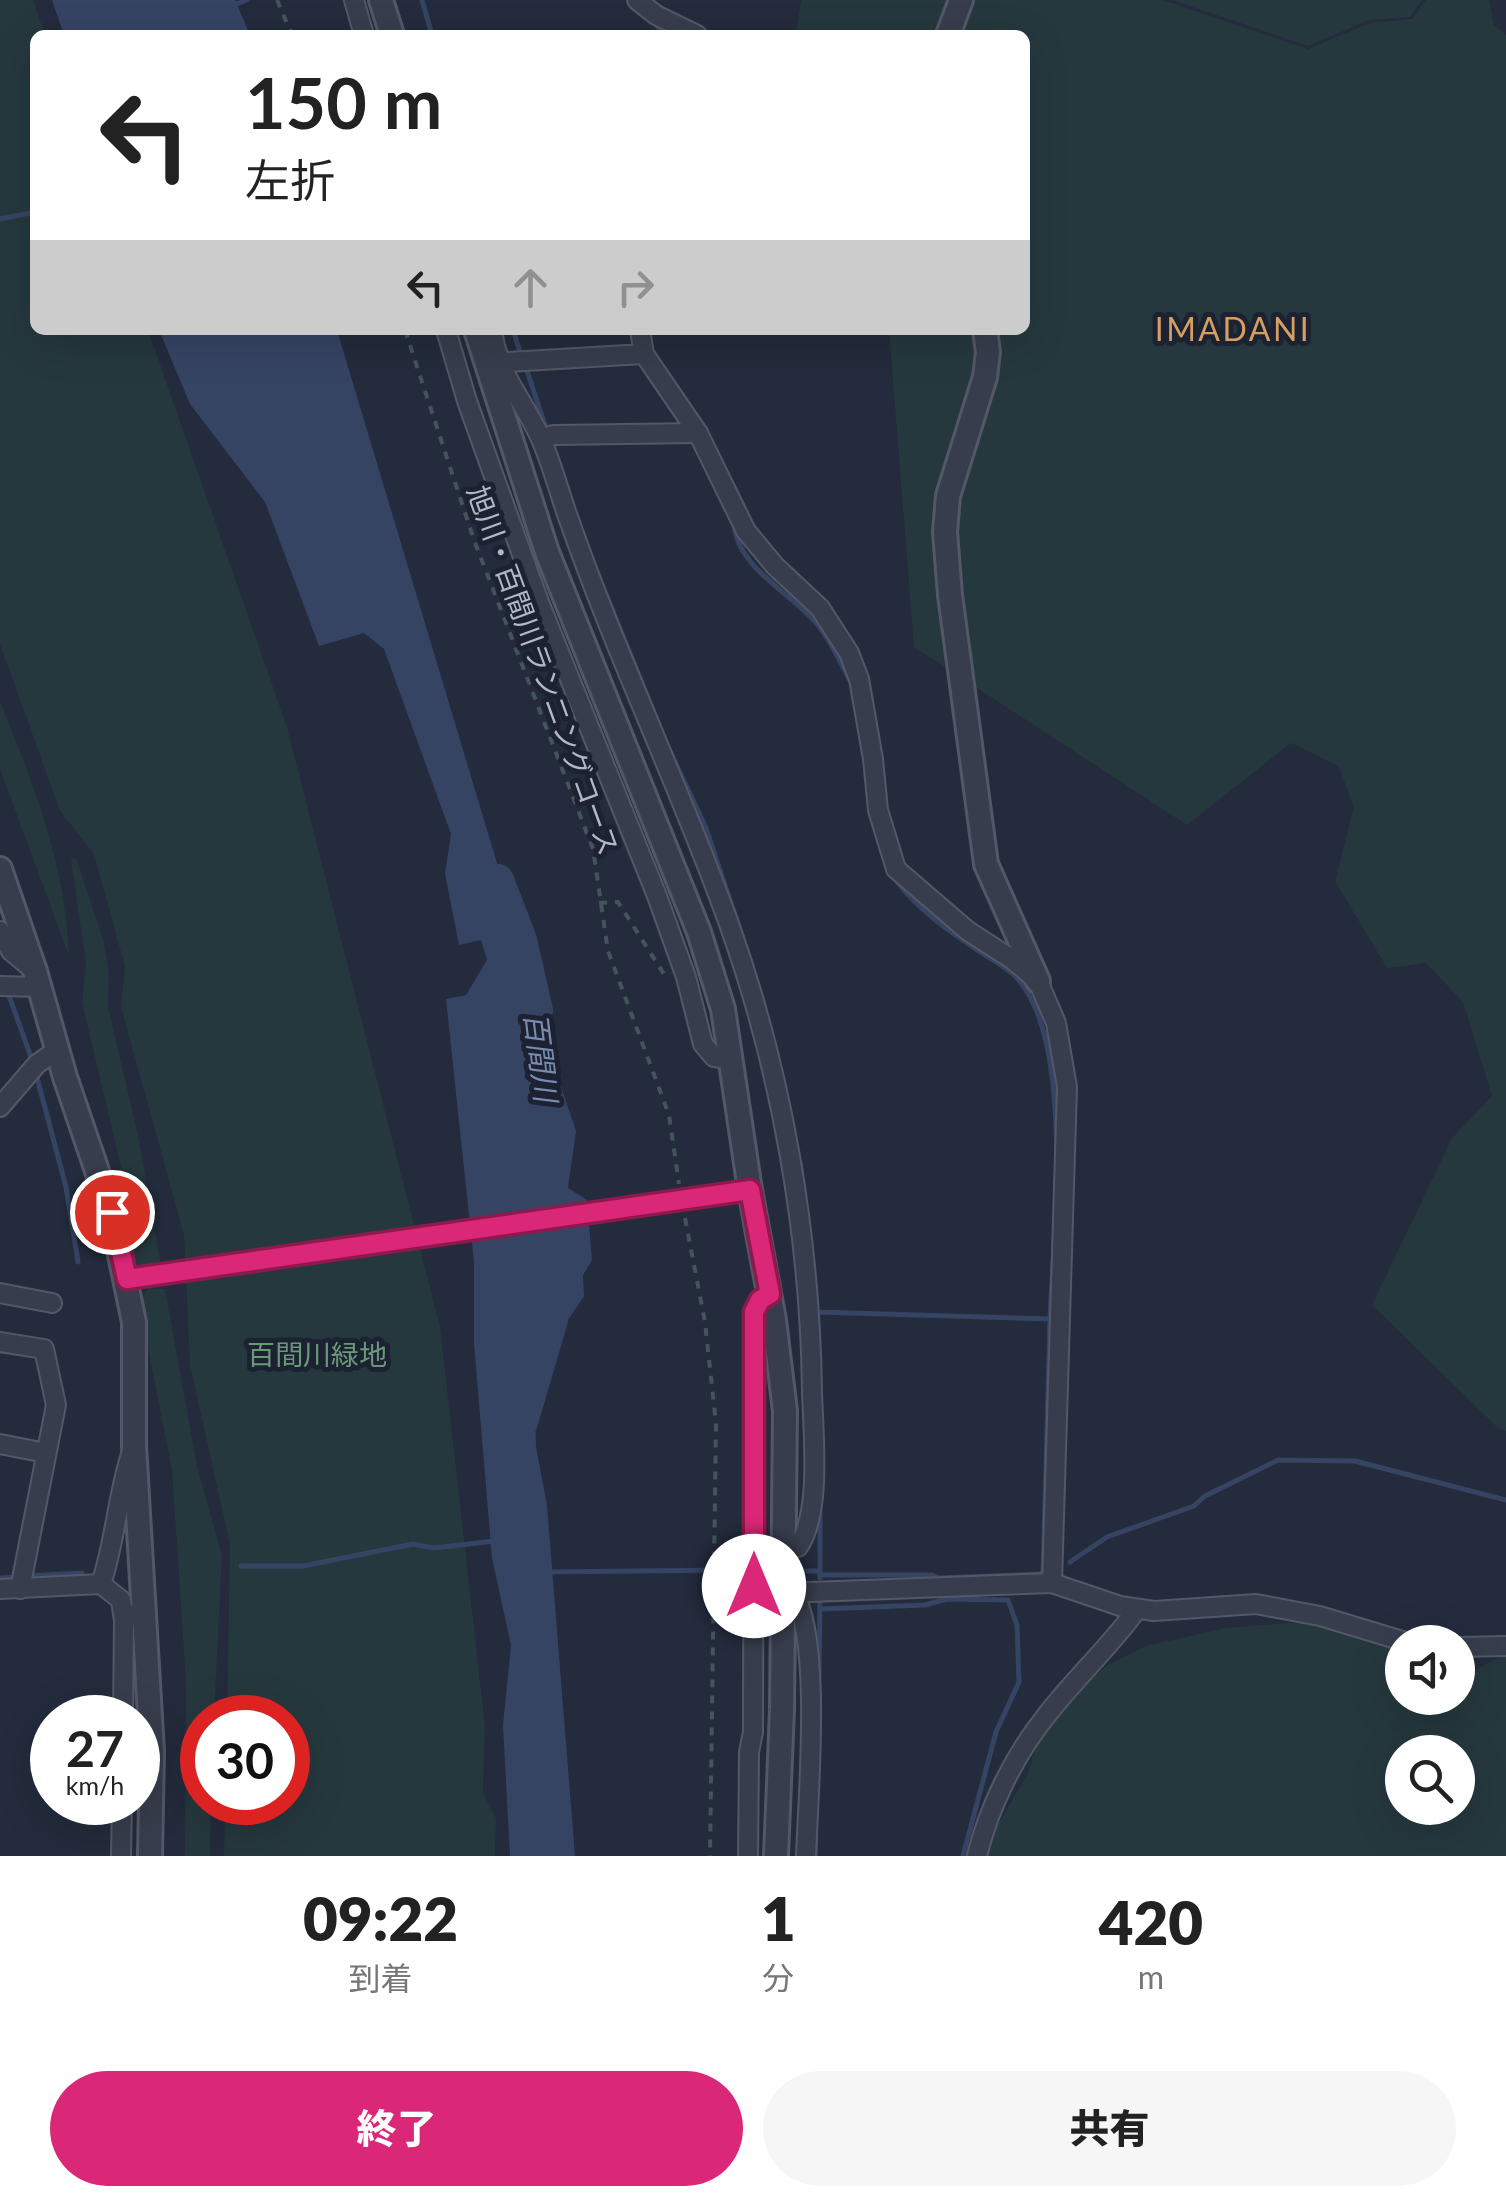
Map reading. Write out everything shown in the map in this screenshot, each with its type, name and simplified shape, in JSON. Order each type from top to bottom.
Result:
[{"type":"street","points":[[354,0],[363,30]]},
{"type":"street","points":[[637,0],[656,16],[686,30]]},
{"type":"street","points":[[950,30],[962,0]]},
{"type":"street","points":[[448,335],[539,602],[680,960],[703,1044],[714,1057],[730,1060]]},
{"type":"street","points":[[478,335],[492,363],[548,552],[699,932],[722,1008],[740,1192],[770,1294],[785,1411],[785,1549],[789,1593],[776,1856]]},
{"type":"street","points":[[492,335],[492,363],[547,438],[592,586],[728,923],[770,1066],[784,1130],[812,1345],[812,1505],[803,1540],[798,1546],[785,1549]]},
{"type":"street","points":[[641,335],[644,354],[698,433],[746,531],[774,566],[820,608],[849,653],[859,679],[874,759],[878,810],[896,869],[968,932],[1013,960],[1038,982]]},
{"type":"street","points":[[986,335],[985,376],[948,496],[945,532],[986,864],[1056,1023],[1066,1087],[1052,1583]]},
{"type":"street","points":[[492,363],[644,354]]},
{"type":"street","points":[[547,438],[698,433]]},
{"type":"street","points":[[0,869],[133,1278],[134,1445],[152,1751],[150,1856]]},
{"type":"street","points":[[0,931],[11,951],[37,979]]},
{"type":"street","points":[[4,986],[37,979]]},
{"type":"street","points":[[0,1107],[34,1068],[56,1050]]},
{"type":"street","points":[[133,1278],[740,1192]]},
{"type":"street","points":[[0,1293],[52,1302]]},
{"type":"street","points":[[748,1856],[753,1712],[754,1312],[760,1300],[770,1294]]},
{"type":"street","points":[[0,1342],[44,1348],[56,1405],[22,1580]]},
{"type":"street","points":[[0,1444],[46,1452]]},
{"type":"street","points":[[101,1584],[114,1543],[119,1490],[134,1445]]},
{"type":"street","points":[[0,1590],[22,1580],[101,1584],[121,1600],[123,1695]]},
{"type":"street","points":[[789,1593],[1052,1583],[1138,1609],[1256,1604],[1320,1616],[1385,1636]]},
{"type":"street","points":[[789,1593],[802,1606],[810,1661],[806,1856]]},
{"type":"street","points":[[124,1621],[142,1598]]},
{"type":"street","points":[[977,1856],[984,1829],[1012,1768],[1044,1717],[1138,1609]]},
{"type":"street","points":[[1475,1647],[1506,1646]]},
{"type":"street","points":[[121,1856],[122,1825]]},
{"type":"path","points":[[278,1],[290,30]]},
{"type":"path","name":"旭川・百間川ランニングコース","points":[[407,335],[474,540],[593,849],[608,951],[669,1115],[679,1187]]},
{"type":"path","points":[[600,903],[618,902],[627,912],[672,986]]},
{"type":"path","points":[[683,1206],[714,1386],[710,1856]]},
{"type":"green space","name":"百間川緑地","points":[[0,0],[33,0],[43,30],[30,30],[30,335],[150,335],[287,727],[440,1327],[485,1726],[483,1793],[496,1819],[495,1856],[224,1856],[225,1825],[310,1825],[310,1695],[227,1695],[230,1545],[190,1365],[184,1235],[121,1007],[125,967],[94,854],[60,811],[0,644]]},
{"type":"green space","points":[[801,0],[1163,0],[1308,49],[1370,23],[1412,19],[1426,0],[1489,0],[1494,25],[1506,35],[1506,1431],[1498,1428],[1372,1305],[1452,1138],[1492,1096],[1463,1002],[1426,963],[1387,968],[1335,881],[1354,806],[1338,766],[1291,743],[1187,825],[914,647],[889,335],[1030,335],[1030,30],[797,30]]},
{"type":"green space","points":[[1172,0],[1422,0],[1410,17],[1369,20],[1308,46]]},
{"type":"green space","points":[[0,701],[55,857],[69,956],[0,769]]},
{"type":"green space","points":[[76,858],[103,939],[109,974],[108,1007],[138,1135],[161,1265],[145,1268],[131,1260],[125,1232],[126,1188],[82,1002],[86,964],[71,860]]},
{"type":"green space","points":[[149,1288],[165,1289],[197,1466],[222,1556],[215,1695],[186,1695],[172,1470],[139,1302]]},
{"type":"green space","points":[[1301,1622],[1385,1644],[1385,1715],[1475,1715],[1475,1670],[1506,1654],[1506,1856],[988,1856],[996,1828],[1028,1773],[1037,1744],[1064,1704],[1106,1666],[1146,1646],[1226,1628]]},
{"type":"green space","points":[[185,1825],[211,1825],[210,1856],[185,1856]]},
{"type":"water","points":[[52,0],[235,0],[248,30],[62,30]]},
{"type":"water","points":[[161,335],[339,335],[576,1131],[568,1188],[587,1200],[592,1260],[583,1275],[584,1296],[534,1371],[536,1447],[547,1505],[575,1856],[510,1856],[503,1725],[511,1645],[492,1558],[474,1343],[474,1262],[446,999],[466,995],[487,960],[481,940],[459,945],[445,874],[451,834],[384,649],[364,633],[319,646],[265,502],[190,404]]},
{"type":"waterway","points":[[231,6],[247,0]]},
{"type":"waterway","points":[[422,0],[431,30]]},
{"type":"waterway","points":[[654,22],[660,30]]},
{"type":"waterway","points":[[0,219],[30,213]]},
{"type":"waterway","points":[[515,335],[521,355]]},
{"type":"waterway","points":[[525,365],[547,431]]},
{"type":"waterway","points":[[734,523],[745,555],[823,632],[854,688]]},
{"type":"waterway","points":[[603,587],[659,725]]},
{"type":"waterway","points":[[669,749],[706,828],[746,948]]},
{"type":"waterway","points":[[895,879],[935,920],[1014,975],[1033,1004],[1046,1042],[1056,1138],[1050,1319]]},
{"type":"waterway","name":"百間川","points":[[498,880],[521,940],[537,1010]]},
{"type":"waterway","points":[[7,990],[32,1060]]},
{"type":"waterway","points":[[35,1070],[66,1187],[78,1262]]},
{"type":"waterway","points":[[800,1162],[804,1191]]},
{"type":"waterway","points":[[816,1312],[1050,1319],[1043,1574]]},
{"type":"waterway","name":"百間川","points":[[522,1422],[552,1320]]},
{"type":"waterway","points":[[1070,1562],[1107,1537],[1194,1506],[1205,1496],[1278,1460],[1355,1461],[1506,1500]]},
{"type":"waterway","points":[[820,1501],[820,1578]]},
{"type":"waterway","points":[[241,1566],[303,1566],[413,1544],[434,1548],[495,1541]]},
{"type":"waterway","points":[[546,1572],[728,1570]]},
{"type":"waterway","points":[[800,1571],[820,1571]]},
{"type":"waterway","points":[[28,1576],[82,1573]]},
{"type":"waterway","points":[[820,1575],[939,1578],[1042,1574]]},
{"type":"waterway","points":[[0,1578],[17,1577]]},
{"type":"waterway","points":[[820,1609],[925,1605],[947,1599],[1008,1600],[1017,1625],[1019,1682],[996,1732],[963,1856]]},
{"type":"waterway","points":[[819,1678],[820,1601]]},
{"type":"waterway","points":[[815,1856],[816,1834]]},
{"type":"district","name":"IMADANI","points":[[1233,328]]},
{"type":"route","points":[[112,1212],[127,1279],[750,1190],[770,1294],[760,1300],[754,1312],[754,1586]]}]
